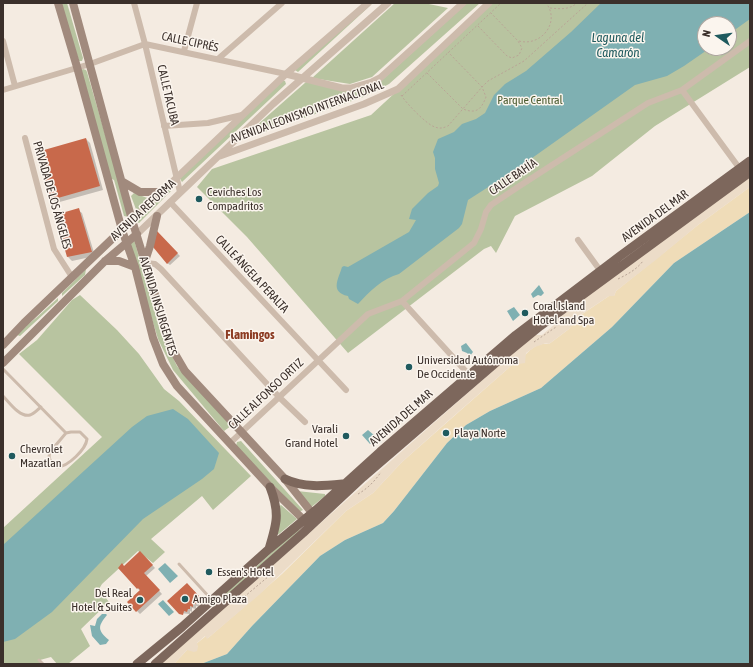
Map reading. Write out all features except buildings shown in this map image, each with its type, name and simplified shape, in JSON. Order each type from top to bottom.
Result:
[{"type":"main road","name":"AVENIDA INSURGENTES","points":[[58,3],[122,230],[135,267],[153,338],[163,364],[177,386],[270,487],[307,523]]},
{"type":"main road","name":"AVENIDA INSURGENTES","points":[[73,3],[123,182],[132,220],[168,338],[180,366],[285,479],[315,516]]},
{"type":"main road","name":"AVENIDA DEL MAR","points":[[315,516],[343,484],[471,378],[540,326],[610,281],[745,173],[750,161]]},
{"type":"main road","name":"AVENIDA DEL MAR","points":[[155,664],[216,610],[307,523],[363,478],[516,335],[600,271],[745,173]]},
{"type":"main road","points":[[123,182],[140,192],[161,192]]},
{"type":"main road","points":[[146,262],[157,216]]},
{"type":"main road","name":"AVENIDA REFORMA","points":[[5,343],[132,220]]},
{"type":"main road","name":"AVENIDA REFORMA","points":[[3,362],[65,302],[105,260],[137,234]]},
{"type":"main road","points":[[105,260],[120,261],[135,267]]},
{"type":"main road","points":[[57,292],[65,302]]},
{"type":"main road","points":[[5,343],[16,349]]},
{"type":"main road","points":[[285,479],[294,484],[310,486],[343,484]]},
{"type":"main road","points":[[269,549],[277,514],[277,506],[270,487]]},
{"type":"main road","name":"AVENIDA DEL MAR","points":[[137,664],[182,627],[269,549],[307,523]]},
{"type":"street","name":"CALLE TACUBA","points":[[134,3],[180,192]]},
{"type":"street","points":[[184,51],[198,3]]},
{"type":"street","points":[[218,59],[282,3]]},
{"type":"street","name":"AVENIDA REFORMA","points":[[132,220],[286,74],[368,3]]},
{"type":"street","name":"AVENIDA REFORMA","points":[[137,234],[273,104],[388,3]]},
{"type":"street","name":"AVENIDA LEONISMO INTERNACIONAL","points":[[304,78],[346,88],[376,80],[393,67],[463,3]]},
{"type":"street","name":"AVENIDA LEONISMO INTERNACIONAL","points":[[218,156],[364,104],[398,89],[489,3]]},
{"type":"street","points":[[3,41],[15,86]]},
{"type":"street","name":"CALLE BAHÍA","points":[[318,360],[368,314],[402,301],[474,243],[478,236],[486,212],[491,206],[518,186],[648,103],[682,90],[750,41]]},
{"type":"street","name":"CALLE CIPRÉS","points":[[90,64],[145,44],[184,51],[286,74]]},
{"type":"street","points":[[3,90],[90,64]]},
{"type":"street","points":[[286,74],[304,78]]},
{"type":"street","points":[[682,90],[745,173]]},
{"type":"street","points":[[164,126],[208,123],[242,115]]},
{"type":"street","name":"PRIVADA DE LOS ÁNGELES","points":[[25,138],[54,249],[72,277]]},
{"type":"street","name":"CALLE ÁNGELA PERALTA","points":[[170,202],[346,390]]},
{"type":"street","points":[[578,240],[600,271],[610,281]]},
{"type":"street","points":[[146,262],[155,264],[161,268],[279,397],[305,422]]},
{"type":"street","points":[[402,301],[471,378]]},
{"type":"street","name":"CALLE ALFONSO ORTIZ","points":[[230,443],[318,360]]},
{"type":"lane","points":[[3,369],[66,433]]},
{"type":"lane","points":[[3,396],[21,414],[29,416],[40,407]]},
{"type":"lane","points":[[80,432],[87,439],[86,444],[83,449],[69,462],[61,467],[58,467],[49,456],[50,452],[66,433],[80,432]]},
{"type":"lane","points":[[179,564],[212,600],[216,610]]},
{"type":"lane","points":[[40,660],[43,664]]},
{"type":"path","points":[[402,96],[501,3]]},
{"type":"path","points":[[518,41],[534,41],[545,34],[551,24],[552,13],[546,3]]},
{"type":"path","points":[[550,8],[560,9],[573,7],[577,3]]},
{"type":"path","points":[[398,89],[402,96],[419,115],[434,127],[442,128],[448,126],[488,81],[524,61],[588,3]]},
{"type":"path","points":[[477,26],[507,56],[512,58],[519,55],[522,48],[518,41],[491,13]]},
{"type":"path","points":[[426,73],[458,106],[475,112],[480,109],[486,97],[482,87],[448,52]]},
{"type":"path","points":[[610,281],[627,275],[644,260]]},
{"type":"path","points":[[532,343],[536,342],[556,327],[561,320]]},
{"type":"path","points":[[354,496],[364,491],[377,479],[382,471]]},
{"type":"path","points":[[236,603],[241,601],[269,576],[273,570]]},
{"type":"green space","points":[[61,3],[67,3],[83,58],[82,61],[79,61]]},
{"type":"green space","points":[[364,3],[373,3],[298,72],[295,70]]},
{"type":"green space","points":[[395,3],[424,3],[448,8],[372,77],[350,84],[312,78]]},
{"type":"green space","points":[[466,3],[480,3],[389,84],[366,96],[239,141],[306,82],[347,91],[381,81]]},
{"type":"green space","name":"Parque Central","points":[[492,3],[750,3],[750,67],[655,126],[592,176],[515,216],[496,253],[491,246],[484,249],[348,353],[247,237],[197,187],[212,169],[371,115]]},
{"type":"green space","points":[[83,69],[87,72],[129,217],[124,216],[114,180],[110,178],[81,70]]},
{"type":"green space","points":[[282,80],[285,81],[286,84],[182,182],[179,177]]},
{"type":"green space","points":[[170,187],[172,188],[171,191],[139,223],[137,222],[138,220]]},
{"type":"green space","points":[[134,193],[150,199],[137,212],[131,196]]},
{"type":"green space","points":[[133,236],[161,334],[177,366],[231,426],[224,431],[173,370],[158,339],[128,240]]},
{"type":"green space","points":[[108,247],[107,249],[86,269]]},
{"type":"green space","points":[[86,269],[85,275],[62,296],[62,293]]},
{"type":"green space","points":[[80,295],[117,330],[139,354],[164,389],[179,401],[251,476],[213,510],[202,496],[151,539],[165,552],[153,563],[138,551],[102,584],[99,589],[109,602],[81,629],[90,646],[68,664],[57,664],[51,657],[40,660],[42,664],[3,664],[3,528],[102,437],[19,354],[37,340],[72,300]]},
{"type":"green space","points":[[58,298],[58,301],[20,336],[17,335],[17,333]]},
{"type":"green space","points":[[241,441],[303,510],[299,512],[236,446],[237,442]]},
{"type":"green space","points":[[297,491],[325,494],[325,496],[309,509]]},
{"type":"green space","points":[[281,505],[297,519],[276,535],[278,507]]},
{"type":"green space","points":[[298,528],[300,530],[222,600],[220,600],[219,598],[257,566]]},
{"type":"sand","name":"Playa Norte","points":[[750,187],[750,212],[674,263],[612,327],[541,388],[490,411],[466,425],[447,443],[383,523],[345,540],[320,556],[227,654],[201,664],[174,664],[187,650],[198,647],[196,644],[206,636],[208,638],[282,574],[346,511],[373,493],[402,462],[512,365],[517,363],[537,345],[549,344],[569,329],[578,317],[609,296],[614,296],[616,291],[698,225]]},
{"type":"shaded area","points":[[750,177],[750,187],[698,225],[616,291],[614,296],[609,296],[582,314],[569,329],[549,344],[546,343],[535,347],[526,353],[525,363],[512,365],[402,462],[373,493],[346,511],[259,595],[207,639],[205,636],[197,643],[197,651],[194,652],[187,650],[174,664],[159,664],[513,353],[535,335],[542,335],[554,325],[556,320]]},
{"type":"water","name":"Laguna del Camarón","points":[[601,3],[750,3],[750,19],[737,28],[737,16],[697,16],[697,56],[698,56],[667,76],[635,85],[518,168],[468,200],[462,224],[459,228],[399,274],[387,279],[377,286],[358,304],[349,299],[348,296],[342,294],[337,288],[337,284],[342,267],[348,267],[409,232],[416,220],[409,219],[412,209],[428,193],[438,186],[439,183],[435,169],[435,158],[433,152],[438,139],[454,132],[462,124],[476,119],[485,113],[494,95],[505,84],[526,71],[571,32]]},
{"type":"water","points":[[750,212],[750,664],[201,664],[227,654],[320,556],[345,540],[383,523],[447,443],[466,425],[490,411],[541,388],[612,327],[674,263]]},
{"type":"water","points":[[539,285],[544,293],[541,296],[538,295],[533,298],[531,294]]},
{"type":"water","points":[[514,307],[520,315],[513,321],[507,311]]},
{"type":"water","points":[[466,343],[473,352],[470,356],[462,351],[461,346]]},
{"type":"water","points":[[173,409],[188,419],[219,453],[214,469],[202,479],[143,519],[52,612],[15,639],[3,642],[3,545],[132,427],[147,416]]},
{"type":"water","points":[[368,430],[382,442],[370,444],[362,435]]},
{"type":"water","points":[[165,563],[178,576],[170,583],[158,569]]},
{"type":"water","points":[[163,600],[174,612],[169,616],[158,604]]},
{"type":"water","points":[[102,614],[107,615],[100,628],[102,633],[109,640],[106,644],[100,645],[92,636],[90,625],[95,626],[97,619]]},
{"type":"place","name":"Ceviches Los Compadritos","points":[[199,199]]},
{"type":"place","name":"Coral Island Hotel and Spa","points":[[525,313]]},
{"type":"place","name":"Universidad Autónoma De Occidente","points":[[409,367]]},
{"type":"place","name":"Playa Norte","points":[[446,433]]},
{"type":"place","name":"Varali Grand Hotel","points":[[346,436]]},
{"type":"place","name":"Chevrolet Mazatlan","points":[[12,456]]},
{"type":"place","name":"Essen's Hotel","points":[[209,572]]},
{"type":"place","name":"Amigo Plaza","points":[[185,599]]},
{"type":"place","name":"Del Real Hotel & Suites","points":[[140,600]]},
{"type":"district","name":"Flamingos","points":[[250,335]]}]
